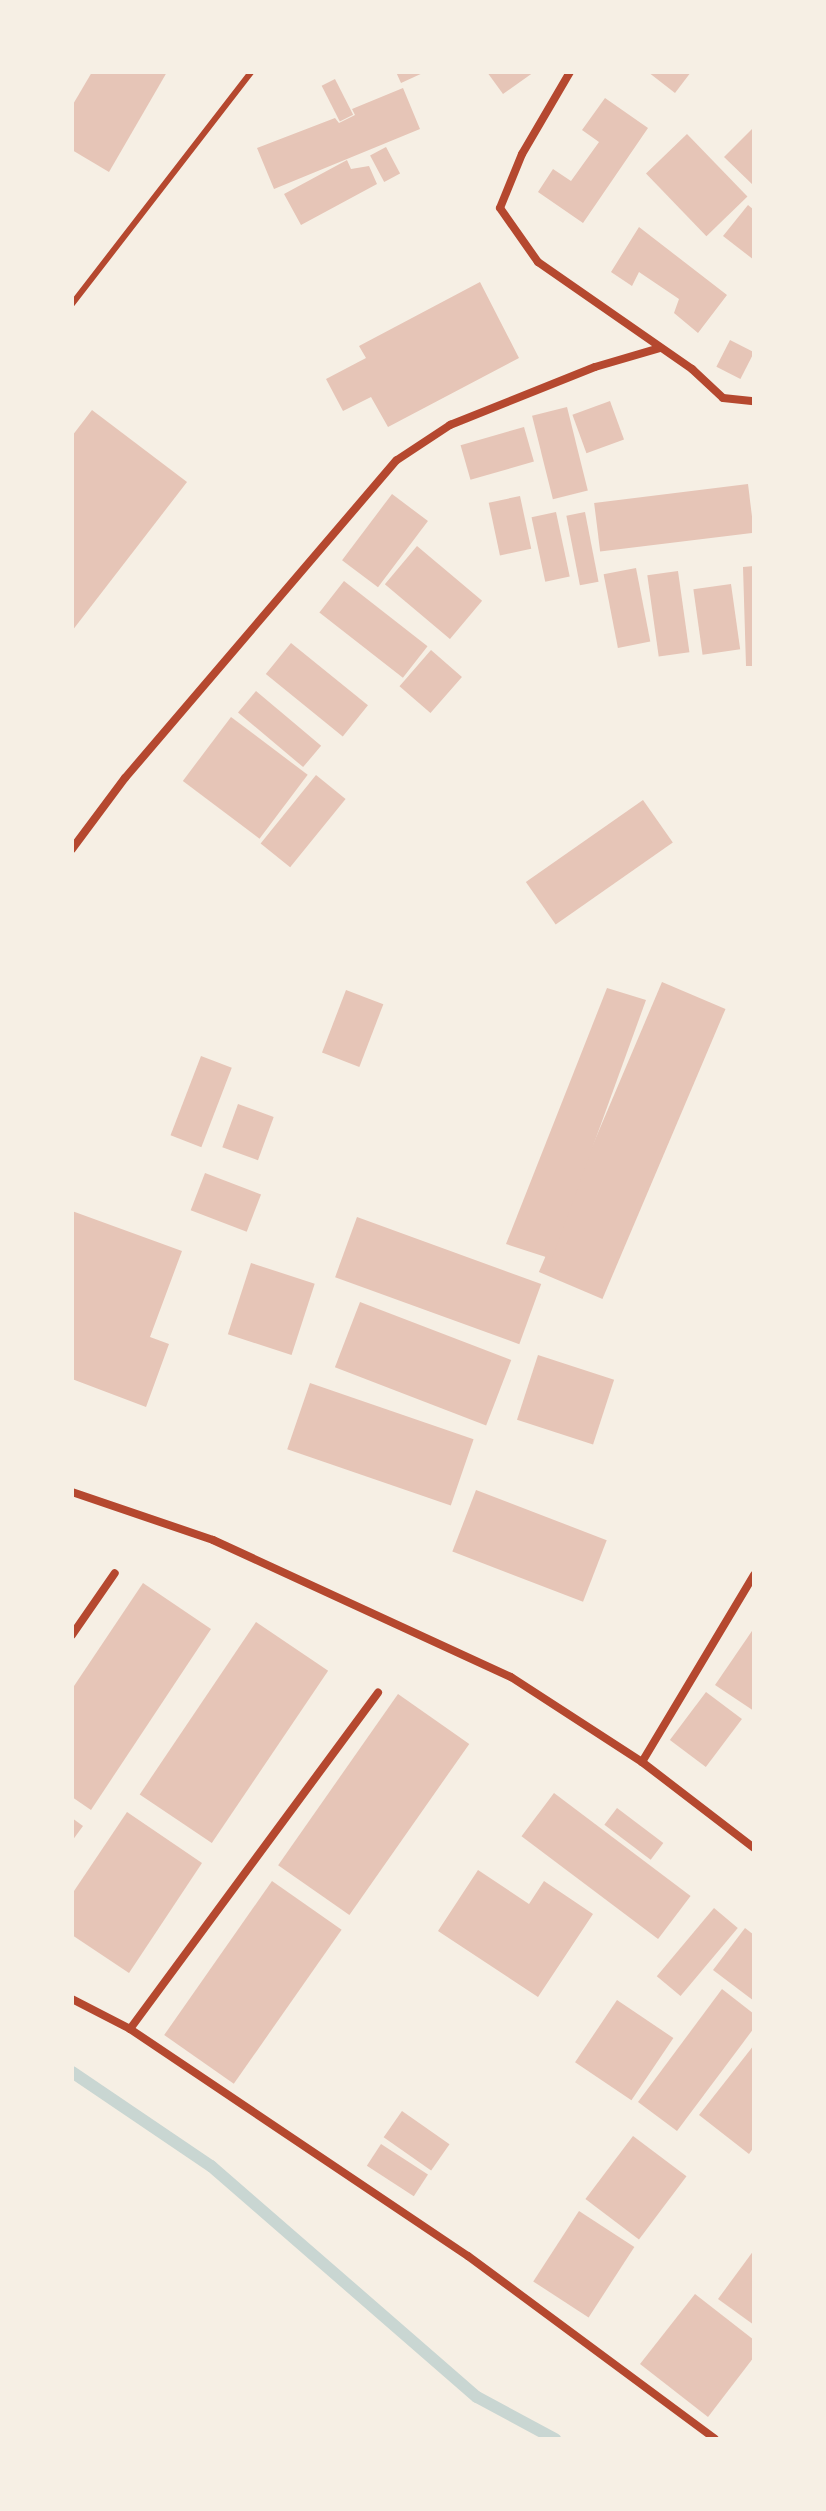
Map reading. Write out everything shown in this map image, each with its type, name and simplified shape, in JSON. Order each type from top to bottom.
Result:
[{"type":"street","points":[[570,72],[522,154],[500,208],[538,262],[660,348],[723,398],[754,401]]},
{"type":"street","points":[[72,849],[125,778],[397,460],[450,425],[595,367],[660,348]]},
{"type":"street","points":[[72,1492],[213,1540],[433,1637],[511,1677],[642,1762],[754,1848]]},
{"type":"street","points":[[72,1635],[115,1573]]},
{"type":"street","points":[[642,1762],[754,1575]]},
{"type":"street","points":[[130,2029],[378,1693]]},
{"type":"street","points":[[72,1999],[130,2029],[468,2256],[715,2439]]},
{"type":"lane","points":[[72,304],[251,72]]},
{"type":"building","points":[[92,72],[167,72],[109,172],[72,150],[72,106]]},
{"type":"building","points":[[396,72],[425,72],[401,83]]},
{"type":"building","points":[[487,72],[534,72],[503,94]]},
{"type":"building","points":[[648,72],[691,72],[675,93]]},
{"type":"building","points":[[335,79],[353,115],[340,121],[322,86]]},
{"type":"building","points":[[403,88],[420,129],[274,189],[257,148],[335,118],[339,123],[355,115],[352,109]]},
{"type":"building","points":[[605,98],[648,128],[583,223],[538,192],[553,169],[571,181],[599,142],[582,130]]},
{"type":"building","points":[[754,127],[754,186],[724,157]]},
{"type":"building","points":[[687,134],[747,197],[706,236],[646,174]]},
{"type":"building","points":[[386,147],[400,173],[384,182],[370,155]]},
{"type":"building","points":[[347,160],[351,169],[369,166],[377,184],[301,225],[284,194]]},
{"type":"building","points":[[748,205],[754,210],[754,260],[723,236]]},
{"type":"building","points":[[639,227],[727,295],[698,333],[674,313],[679,299],[639,272],[632,286],[611,272]]},
{"type":"building","points":[[480,282],[519,358],[388,427],[371,397],[343,411],[326,379],[366,358],[359,346]]},
{"type":"building","points":[[730,340],[754,352],[740,379],[716,367]]},
{"type":"building","points":[[610,401],[624,440],[586,453],[572,415]]},
{"type":"building","points":[[567,407],[588,490],[553,499],[532,416]]},
{"type":"building","points":[[92,410],[187,482],[72,631],[72,436]]},
{"type":"building","points":[[524,427],[534,462],[470,480],[461,445]]},
{"type":"building","points":[[748,484],[754,533],[600,552],[594,503]]},
{"type":"building","points":[[392,494],[428,521],[378,587],[342,560]]},
{"type":"building","points":[[520,496],[531,549],[500,555],[489,503]]},
{"type":"building","points":[[556,512],[570,577],[545,582],[532,517]]},
{"type":"building","points":[[585,512],[599,582],[580,585],[566,516]]},
{"type":"building","points":[[417,546],[482,601],[450,639],[385,584]]},
{"type":"building","points":[[754,566],[754,666],[746,666],[743,567]]},
{"type":"building","points":[[636,568],[650,642],[618,648],[604,574]]},
{"type":"building","points":[[678,571],[689,652],[659,657],[647,575]]},
{"type":"building","points":[[344,581],[428,646],[403,678],[319,613]]},
{"type":"building","points":[[731,584],[740,649],[703,655],[693,589]]},
{"type":"building","points":[[291,643],[368,705],[343,736],[266,674]]},
{"type":"building","points":[[431,650],[462,677],[430,713],[400,686]]},
{"type":"building","points":[[256,691],[321,746],[303,767],[238,712]]},
{"type":"building","points":[[231,717],[308,775],[260,839],[183,781]]},
{"type":"building","points":[[316,775],[346,799],[290,867],[261,843]]},
{"type":"building","points":[[643,800],[673,843],[556,925],[526,882]]},
{"type":"building","points":[[662,982],[726,1009],[602,1299],[539,1272]]},
{"type":"building","points":[[607,988],[646,1000],[552,1259],[506,1244]]},
{"type":"building","points":[[346,990],[383,1004],[359,1067],[322,1053]]},
{"type":"building","points":[[201,1056],[232,1068],[201,1147],[171,1135]]},
{"type":"building","points":[[238,1104],[274,1117],[258,1160],[222,1147]]},
{"type":"building","points":[[205,1173],[261,1195],[247,1232],[191,1210]]},
{"type":"building","points":[[72,1211],[182,1251],[150,1337],[169,1344],[146,1407],[72,1379]]},
{"type":"building","points":[[357,1217],[541,1284],[519,1344],[335,1277]]},
{"type":"building","points":[[251,1263],[315,1284],[292,1355],[228,1334]]},
{"type":"building","points":[[360,1302],[511,1360],[486,1425],[335,1367]]},
{"type":"building","points":[[538,1355],[614,1380],[593,1444],[517,1420]]},
{"type":"building","points":[[310,1383],[474,1439],[451,1506],[287,1449]]},
{"type":"building","points":[[476,1490],[607,1540],[583,1602],[452,1552]]},
{"type":"building","points":[[143,1583],[211,1629],[91,1810],[72,1797],[72,1689]]},
{"type":"building","points":[[256,1622],[328,1671],[212,1843],[140,1794]]},
{"type":"building","points":[[754,1628],[754,1711],[715,1685]]},
{"type":"building","points":[[706,1692],[742,1719],[706,1767],[670,1740]]},
{"type":"building","points":[[398,1694],[469,1744],[349,1915],[278,1865]]},
{"type":"building","points":[[554,1793],[691,1896],[658,1939],[522,1836]]},
{"type":"building","points":[[617,1808],[663,1843],[651,1860],[604,1825]]},
{"type":"building","points":[[127,1812],[202,1863],[129,1973],[72,1935],[72,1894]]},
{"type":"building","points":[[72,1818],[83,1826],[72,1841]]},
{"type":"building","points":[[478,1870],[529,1904],[544,1881],[593,1914],[538,1997],[438,1931]]},
{"type":"building","points":[[272,1881],[342,1930],[234,2084],[164,2035]]},
{"type":"building","points":[[714,1908],[738,1928],[681,1996],[657,1976]]},
{"type":"building","points":[[745,1928],[754,1935],[754,2001],[713,1970]]},
{"type":"building","points":[[722,1989],[754,2014],[754,2028],[677,2131],[638,2102]]},
{"type":"building","points":[[617,2000],[673,2038],[631,2100],[575,2062]]},
{"type":"building","points":[[754,2045],[754,2147],[749,2154],[699,2115]]},
{"type":"building","points":[[402,2111],[450,2144],[431,2170],[384,2137]]},
{"type":"building","points":[[633,2136],[687,2176],[639,2239],[585,2199]]},
{"type":"building","points":[[381,2144],[428,2174],[414,2196],[367,2166]]},
{"type":"building","points":[[579,2211],[634,2247],[589,2317],[533,2281]]},
{"type":"building","points":[[754,2250],[754,2325],[718,2299]]},
{"type":"building","points":[[695,2294],[754,2340],[754,2357],[708,2417],[640,2364]]},
{"type":"waterway","points":[[72,2072],[211,2166],[477,2397],[555,2439]]}]
